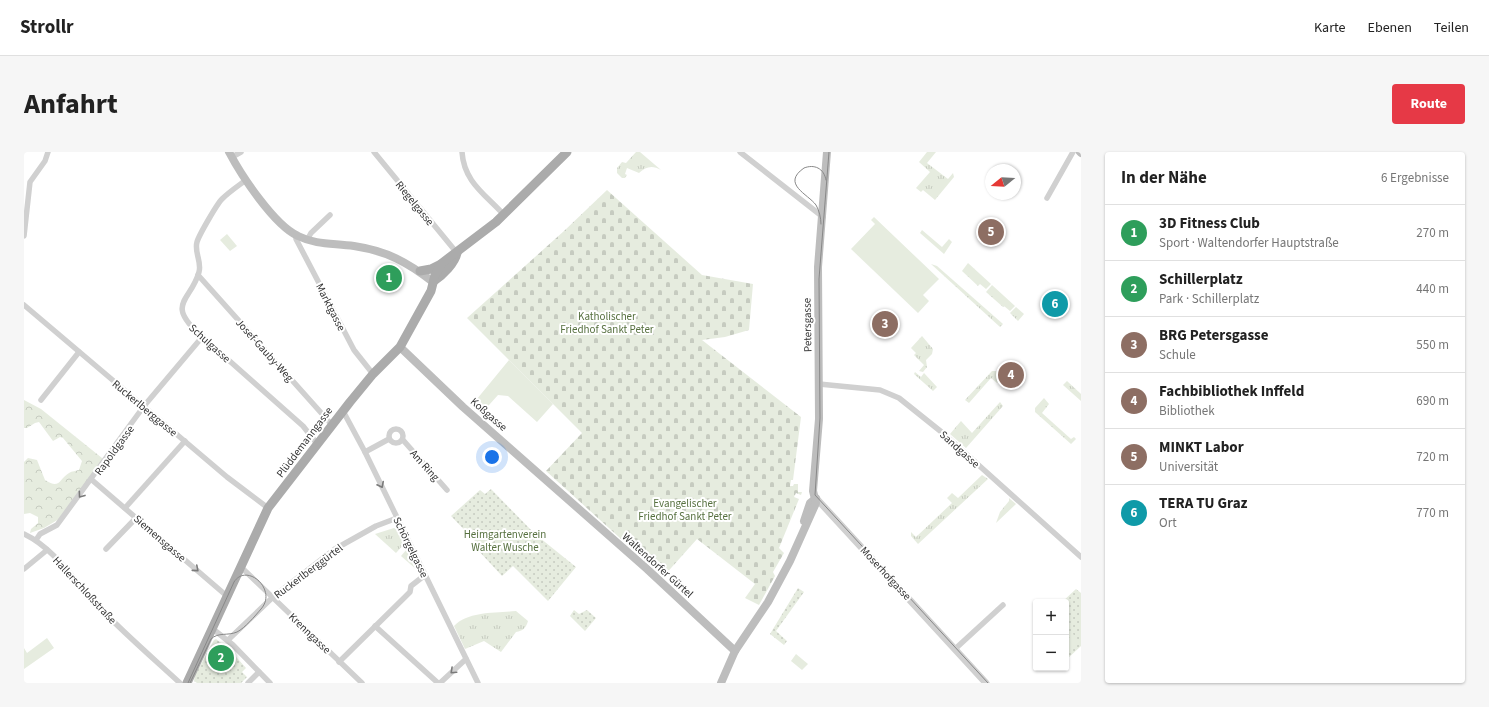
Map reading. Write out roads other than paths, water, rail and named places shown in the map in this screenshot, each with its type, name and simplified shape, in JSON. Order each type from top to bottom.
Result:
[{"type":"main road","name":"Plüddemanngasse","points":[[187,683],[268,508],[373,374],[400,347],[431,290],[435,275],[442,263],[457,253],[504,215],[567,152]]},
{"type":"main road","name":"Petersgasse","points":[[720,683],[736,651],[776,589],[814,508],[816,498],[814,491],[819,419],[818,279],[827,152]]},
{"type":"main road","points":[[230,155],[246,180],[272,213],[296,235],[317,243],[353,246],[399,259],[420,271],[433,282]]},
{"type":"main road","name":"Plüddemanngasse","points":[[433,282],[440,278],[456,260],[457,253]]},
{"type":"main road","points":[[420,271],[431,269],[442,263]]},
{"type":"main road","name":"Koßgasse","points":[[400,347],[463,407],[564,496]]},
{"type":"main road","name":"Waltendorfer Gürtel","points":[[564,496],[736,651]]},
{"type":"street","points":[[24,236],[30,182],[45,161],[48,152]]},
{"type":"street","points":[[230,155],[241,152]]},
{"type":"street","name":"Riegelgasse","points":[[374,152],[457,253]]},
{"type":"street","points":[[462,152],[465,170],[471,181],[504,215]]},
{"type":"street","points":[[740,152],[823,217]]},
{"type":"street","points":[[1047,198],[1073,152]]},
{"type":"street","name":"Schulgasse","points":[[246,180],[222,199],[197,242],[200,268],[198,275],[184,300],[183,315],[186,322],[303,426],[318,444]]},
{"type":"street","points":[[307,240],[311,233],[330,215]]},
{"type":"street","name":"Marktgasse","points":[[296,235],[296,239],[348,340],[373,374]]},
{"type":"street","name":"Josef-Gauby-Weg","points":[[198,275],[332,425]]},
{"type":"street","name":"Ruckerlberggasse","points":[[24,305],[227,477],[268,508]]},
{"type":"street","name":"Rapoldgasse","points":[[36,540],[40,534],[57,525],[92,480],[144,406],[203,336]]},
{"type":"street","points":[[40,400],[79,352]]},
{"type":"street","name":"Sandgasse","points":[[819,384],[880,390],[899,398],[944,434],[1081,557]]},
{"type":"street","name":"Schörgelgasse","points":[[343,411],[365,452],[478,683]]},
{"type":"street","name":"Am Ring","points":[[395,429],[403,433],[402,440],[396,444],[389,439],[389,433],[395,429]]},
{"type":"street","name":"Am Ring","points":[[365,452],[389,439]]},
{"type":"street","name":"Am Ring","points":[[402,440],[447,490]]},
{"type":"street","points":[[125,508],[185,441]]},
{"type":"street","name":"Siemensgasse","points":[[92,480],[228,597]]},
{"type":"street","name":"Moserhofgasse","points":[[816,498],[986,683]]},
{"type":"street","points":[[106,549],[136,518]]},
{"type":"street","name":"Ruckerlberggürtel","points":[[228,640],[273,597],[343,544],[376,526],[397,518]]},
{"type":"street","name":"Hallerschloßstraße","points":[[24,534],[36,540],[47,550],[103,611],[180,683]]},
{"type":"street","points":[[24,569],[47,550]]},
{"type":"street","name":"Krenngasse","points":[[241,567],[362,683]]},
{"type":"street","points":[[339,662],[410,593],[411,586],[425,575]]},
{"type":"street","points":[[955,649],[1003,604]]},
{"type":"street","points":[[375,626],[439,683],[466,659]]},
{"type":"street","points":[[213,629],[228,640],[270,683]]},
{"type":"street","points":[[248,683],[259,672]]},
{"type":"tram line","points":[[829,152],[819,279],[820,418],[815,495],[988,683]]},
{"type":"tram line","points":[[821,224],[820,214],[816,205],[798,188],[795,179],[804,168],[811,166],[821,170],[826,180]]},
{"type":"tram line","points":[[188,683],[234,582],[240,577],[246,575],[253,577],[259,581],[266,594],[265,602],[261,609],[247,625],[237,632],[220,635],[211,639],[190,683]]},
{"type":"place","name":"MINKT Labor","points":[[991,232]]},
{"type":"place","name":"3D Fitness Club","points":[[389,278]]},
{"type":"place","name":"TERA TU Graz","points":[[1055,304]]},
{"type":"place","name":"BRG Petersgasse","points":[[885,324]]},
{"type":"place","name":"Fachbibliothek Inffeld","points":[[1011,375]]},
{"type":"place","name":"Schillerplatz","points":[[221,658]]},
{"type":"park label","name":"Katholischer Friedhof Sankt Peter","points":[[607,322]]},
{"type":"park label","name":"Evangelischer Friedhof Sankt Peter","points":[[685,509]]},
{"type":"park label","name":"Heimgartenverein Walter Wusche","points":[[505,540]]}]
